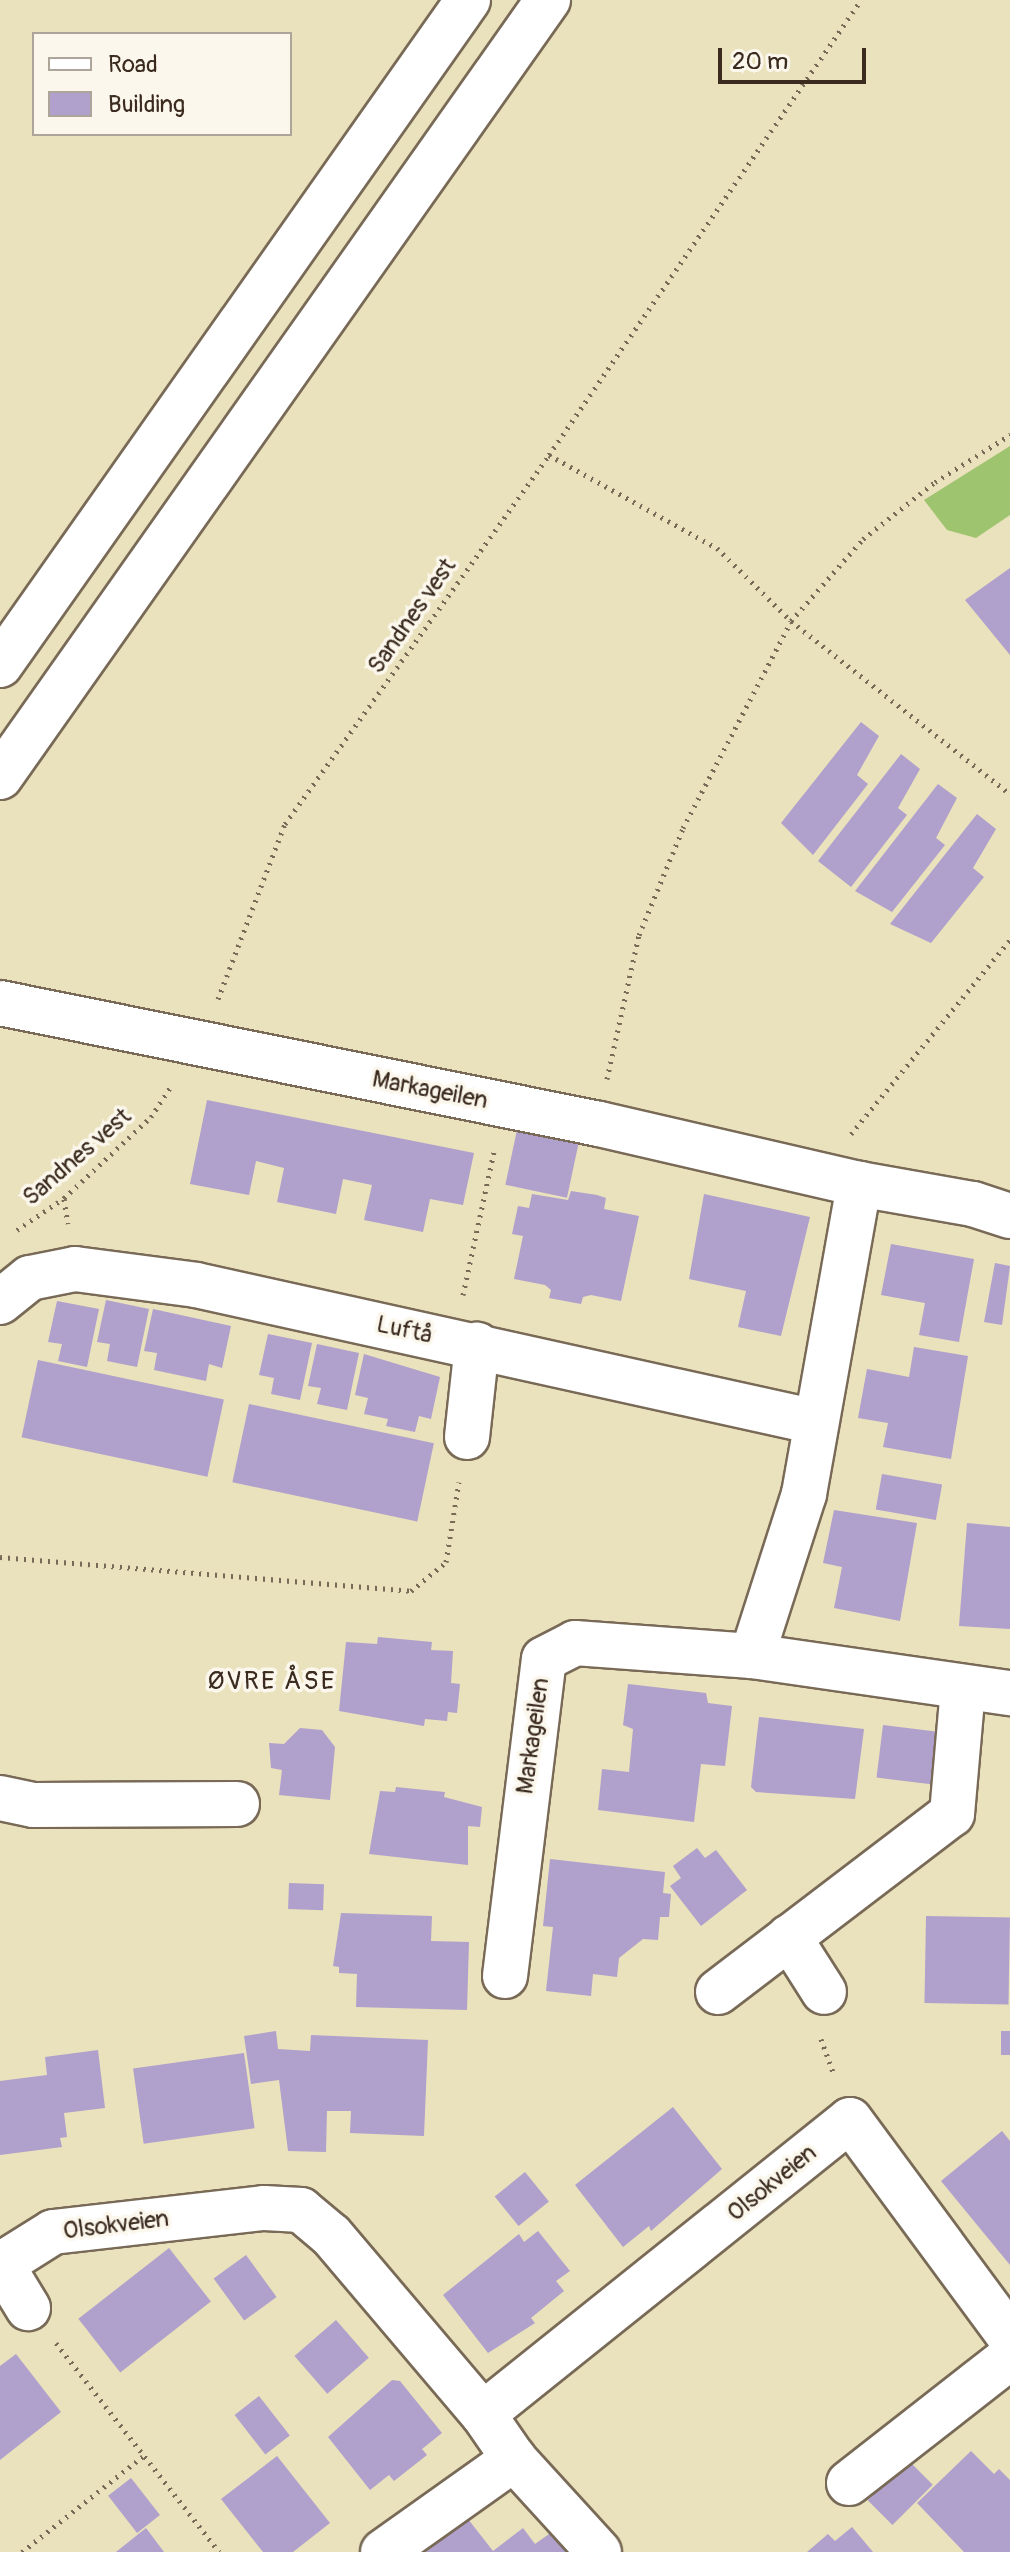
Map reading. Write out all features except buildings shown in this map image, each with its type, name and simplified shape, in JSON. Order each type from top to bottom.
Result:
[{"type":"main road","points":[[0,665],[468,0]]},
{"type":"main road","points":[[0,777],[548,0]]},
{"type":"main road","name":"Markageilen","points":[[0,1003],[599,1124],[973,1204],[1010,1216]]},
{"type":"main road","points":[[752,1656],[804,1494],[816,1422],[845,1179]]},
{"type":"main road","name":"Luftå","points":[[0,1302],[30,1278],[75,1269],[196,1285],[816,1422]]},
{"type":"main road","points":[[466,1343],[467,1437]]},
{"type":"main road","name":"Markageilen","points":[[505,1976],[544,1659],[575,1643],[752,1656],[1010,1693]]},
{"type":"main road","points":[[718,1992],[952,1814],[963,1687]]},
{"type":"main road","points":[[0,1798],[33,1805],[237,1804]]},
{"type":"main road","points":[[789,1937],[824,1992]]},
{"type":"main road","points":[[850,2120],[1010,2337]]},
{"type":"main road","name":"Olsokveien","points":[[483,2414],[850,2120]]},
{"type":"main road","name":"Olsokveien","points":[[1,2263],[53,2232],[264,2208],[301,2210],[331,2235],[483,2414],[514,2459],[599,2552]]},
{"type":"main road","points":[[1,2263],[28,2308]]},
{"type":"main road","points":[[849,2483],[1010,2357]]},
{"type":"main road","points":[[383,2552],[514,2459]]},
{"type":"path","name":"Sandnes vest","points":[[13,1233],[64,1198],[151,1117],[200,1045],[285,824],[549,455],[861,0]]},
{"type":"path","points":[[599,1124],[639,935],[683,828],[791,621],[863,539],[935,482],[1010,435]]},
{"type":"path","points":[[549,455],[717,548],[791,621],[1010,794]]},
{"type":"path","points":[[845,1179],[838,1150],[1010,940]]},
{"type":"path","points":[[466,1343],[505,1105]]},
{"type":"path","points":[[0,1557],[411,1591],[446,1562],[467,1437]]},
{"type":"path","points":[[824,1992],[817,2027],[850,2120]]},
{"type":"path","points":[[28,2308],[219,2552]]},
{"type":"path","points":[[22,2552],[143,2456]]},
{"type":"green space","points":[[1010,446],[1010,515],[976,538],[947,530],[924,500]]},
{"type":"district","name":"ØVRE ÅSE","points":[[272,1682]]}]
